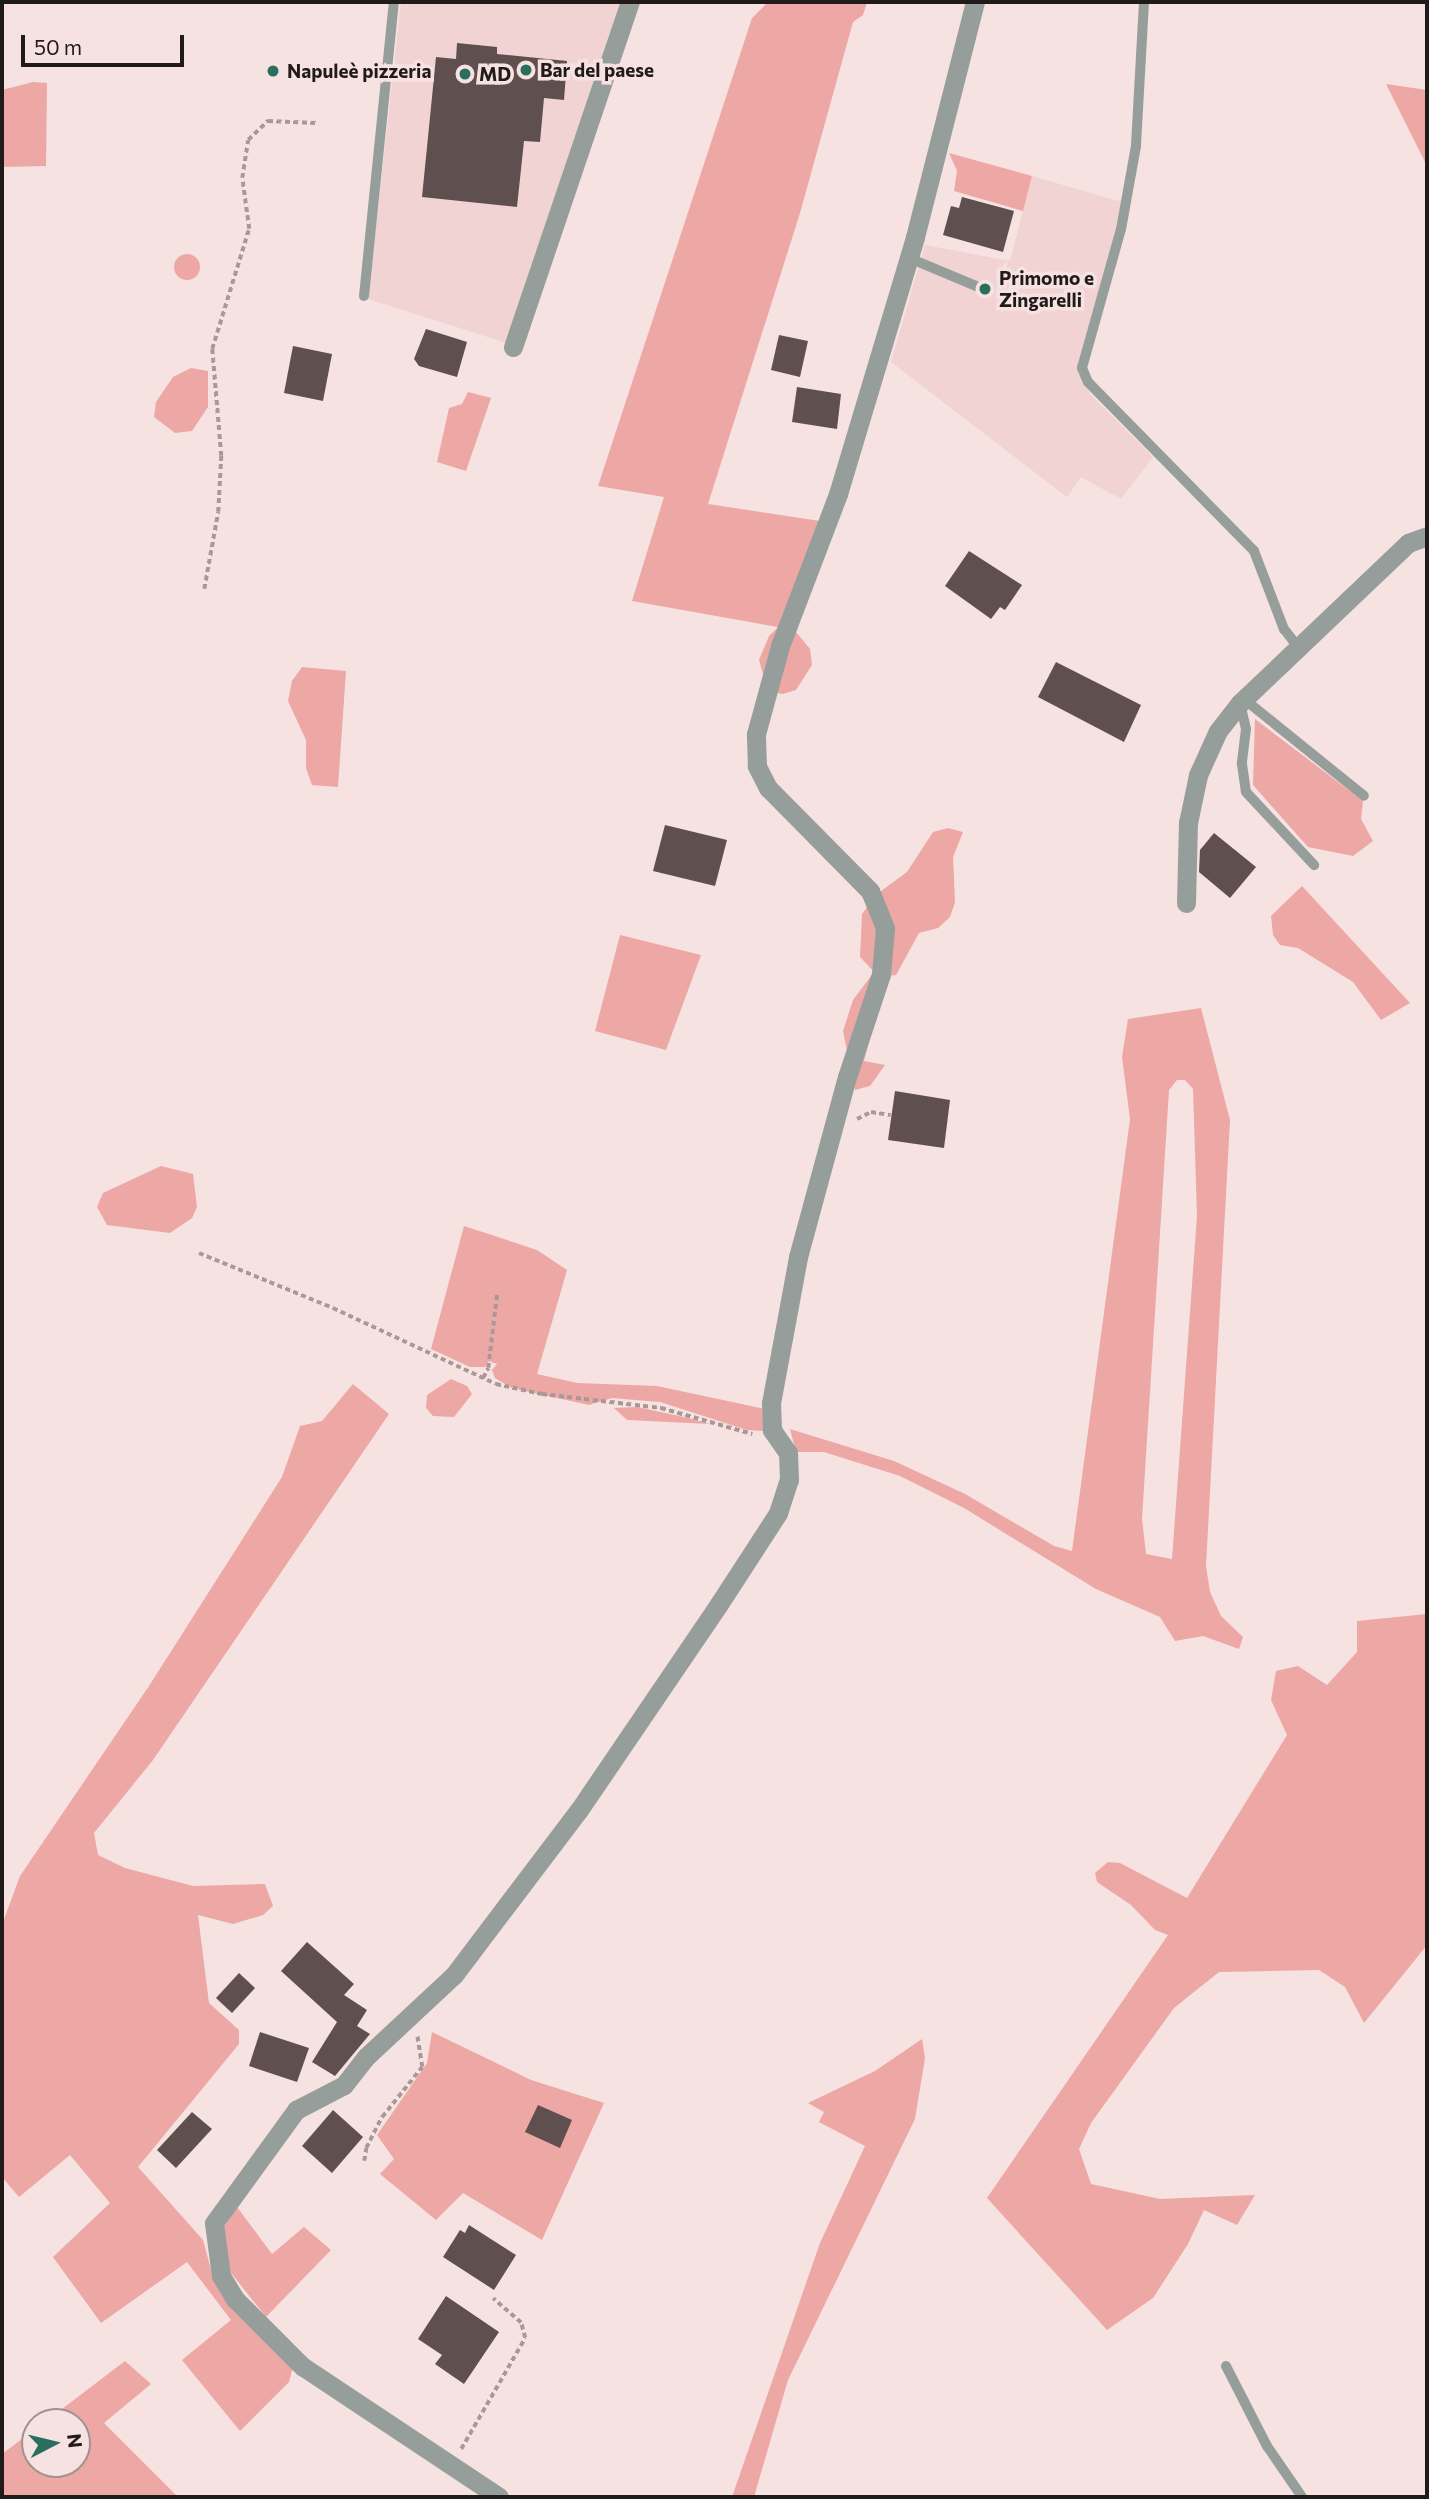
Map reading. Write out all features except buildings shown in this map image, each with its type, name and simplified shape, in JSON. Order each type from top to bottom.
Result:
[{"type":"street","points":[[513,347],[630,2]]},
{"type":"street","points":[[499,2497],[303,2367],[235,2299],[221,2276],[215,2253],[214,2223],[296,2110],[344,2085],[366,2056],[454,1975],[579,1810],[771,1524],[789,1480],[788,1453],[775,1434],[771,1403],[799,1257],[847,1077],[881,974],[885,928],[870,891],[768,789],[757,766],[756,734],[780,646],[838,494],[933,179],[975,2]]},
{"type":"street","points":[[1186,904],[1184,861],[1198,775],[1218,731],[1242,701],[1408,542],[1427,536]]},
{"type":"lane","points":[[363,296],[394,2]]},
{"type":"lane","points":[[1143,2],[1136,146],[1121,229],[1082,368],[1088,382],[1254,551],[1284,629],[1298,647]]},
{"type":"lane","points":[[909,258],[976,286]]},
{"type":"lane","points":[[1242,701],[1364,796]]},
{"type":"lane","points":[[1242,701],[1246,729],[1242,764],[1246,792],[1314,865]]},
{"type":"lane","points":[[1226,2366],[1267,2446],[1301,2497]]},
{"type":"path","points":[[204,589],[218,512],[221,456],[212,349],[248,229],[242,178],[247,140],[268,121],[316,123]]},
{"type":"path","points":[[854,1122],[871,1112],[891,1115]]},
{"type":"path","points":[[199,1253],[333,1308],[482,1378],[542,1394],[661,1408],[747,1434],[775,1434]]},
{"type":"path","points":[[482,1378],[488,1368],[497,1294]]},
{"type":"path","points":[[364,2161],[366,2148],[382,2117],[422,2067],[421,2044],[404,2022]]},
{"type":"path","points":[[451,2465],[525,2338],[521,2323],[493,2299]]},
{"type":"shaded area","points":[[401,2],[624,2],[510,344],[368,299]]},
{"type":"shaded area","points":[[768,2],[867,2],[863,15],[853,22],[800,213],[708,504],[820,521],[791,626],[810,649],[812,665],[796,690],[783,694],[768,691],[759,660],[769,636],[778,627],[632,601],[664,497],[598,486],[752,18]]},
{"type":"shaded area","points":[[33,82],[47,83],[46,166],[2,167],[2,90]]},
{"type":"shaded area","points":[[1386,84],[1427,90],[1427,166]]},
{"type":"shaded area","points":[[949,153],[1032,176],[1023,211],[954,191],[957,171]]},
{"type":"shaded area","points":[[1032,176],[1118,201],[1125,198],[1080,373],[1090,394],[1153,457],[1121,499],[1081,477],[1067,497],[891,362],[925,245],[1010,261]]},
{"type":"shaded area","points":[[187,254],[196,258],[200,267],[196,276],[187,280],[178,276],[174,267],[178,258]]},
{"type":"shaded area","points":[[191,368],[208,371],[208,407],[192,431],[175,433],[154,417],[156,402],[173,377]]},
{"type":"shaded area","points":[[468,392],[491,398],[466,471],[437,462],[449,408],[462,404]]},
{"type":"shaded area","points":[[302,667],[346,671],[338,787],[312,785],[306,768],[306,740],[288,701],[292,681]]},
{"type":"shaded area","points":[[1255,719],[1363,801],[1361,819],[1373,841],[1353,856],[1308,847],[1253,785]]},
{"type":"shaded area","points":[[948,828],[963,832],[953,857],[955,902],[950,917],[938,928],[919,933],[896,975],[885,976],[864,1061],[885,1065],[870,1086],[855,1090],[843,1031],[853,1000],[874,972],[860,957],[862,914],[877,894],[907,872],[933,832]]},
{"type":"shaded area","points":[[1302,886],[1410,1003],[1381,1020],[1353,982],[1298,948],[1280,945],[1273,935],[1271,916]]},
{"type":"shaded area","points":[[620,935],[701,955],[666,1050],[595,1031]]},
{"type":"shaded area","points":[[1201,1008],[1230,1120],[1206,1566],[1210,1592],[1221,1616],[1243,1637],[1239,1649],[1203,1636],[1175,1641],[1160,1617],[1096,1589],[964,1508],[900,1476],[824,1452],[796,1452],[790,1429],[894,1461],[965,1494],[1054,1546],[1072,1551],[1130,1119],[1122,1057],[1128,1019]],"holes":[[[1177,1080],[1185,1080],[1193,1089],[1197,1216],[1172,1559],[1146,1554],[1142,1519],[1169,1090]]]},
{"type":"shaded area","points":[[161,1166],[193,1174],[197,1207],[192,1218],[170,1233],[107,1225],[97,1207],[103,1193]]},
{"type":"shaded area","points":[[464,1226],[537,1250],[567,1270],[537,1374],[577,1383],[657,1386],[765,1409],[764,1431],[747,1430],[660,1402],[612,1398],[589,1405],[512,1388],[495,1378],[492,1370],[497,1364],[489,1361],[485,1367],[470,1367],[431,1349]]},
{"type":"shaded area","points":[[451,1379],[467,1386],[472,1394],[454,1417],[433,1416],[426,1408],[427,1395]]},
{"type":"shaded area","points":[[353,1384],[389,1414],[153,1760],[94,1833],[98,1855],[125,1868],[193,1886],[265,1884],[273,1906],[263,1915],[233,1924],[198,1915],[209,2003],[239,2030],[239,2044],[138,2167],[203,2240],[213,2277],[293,2367],[289,2382],[240,2431],[182,2360],[231,2320],[187,2262],[101,2323],[53,2257],[110,2203],[70,2155],[19,2197],[2,2177],[2,1925],[20,1876],[149,1686],[282,1477],[300,1426],[322,1421]]},
{"type":"shaded area","points":[[637,1407],[710,1424],[627,1420],[614,1408]]},
{"type":"shaded area","points":[[1427,1614],[1427,1945],[1364,2023],[1345,1987],[1319,1970],[1219,1972],[1174,2008],[1091,2123],[1079,2149],[1091,2184],[1160,2199],[1255,2195],[1237,2225],[1204,2210],[1188,2244],[1153,2298],[1107,2330],[987,2198],[1168,1935],[1155,1930],[1131,1905],[1097,1882],[1095,1873],[1108,1862],[1120,1863],[1187,1898],[1287,1735],[1271,1700],[1276,1671],[1298,1666],[1327,1685],[1357,1652],[1357,1621]]},
{"type":"shaded area","points":[[432,2032],[531,2080],[604,2103],[542,2240],[463,2193],[436,2220],[380,2174],[394,2159],[377,2135],[427,2063]]},
{"type":"shaded area","points":[[922,2039],[925,2058],[915,2119],[788,2380],[754,2497],[732,2497],[820,2243],[865,2146],[819,2122],[824,2112],[808,2103],[875,2071]]},
{"type":"shaded area","points":[[237,2207],[272,2254],[304,2227],[331,2250],[266,2317],[224,2264],[221,2232]]},
{"type":"shaded area","points":[[125,2361],[151,2384],[104,2423],[178,2497],[2,2497],[2,2454],[21,2440],[21,2478],[91,2478],[91,2408],[63,2408]]},
{"type":"place","name":"Bar del paese","points":[[526,70]]},
{"type":"place","name":"Napuleè pizzeria","points":[[273,71]]},
{"type":"place","name":"MD","points":[[465,74]]},
{"type":"place","name":"Primomo e Zingarelli","points":[[985,289]]}]
